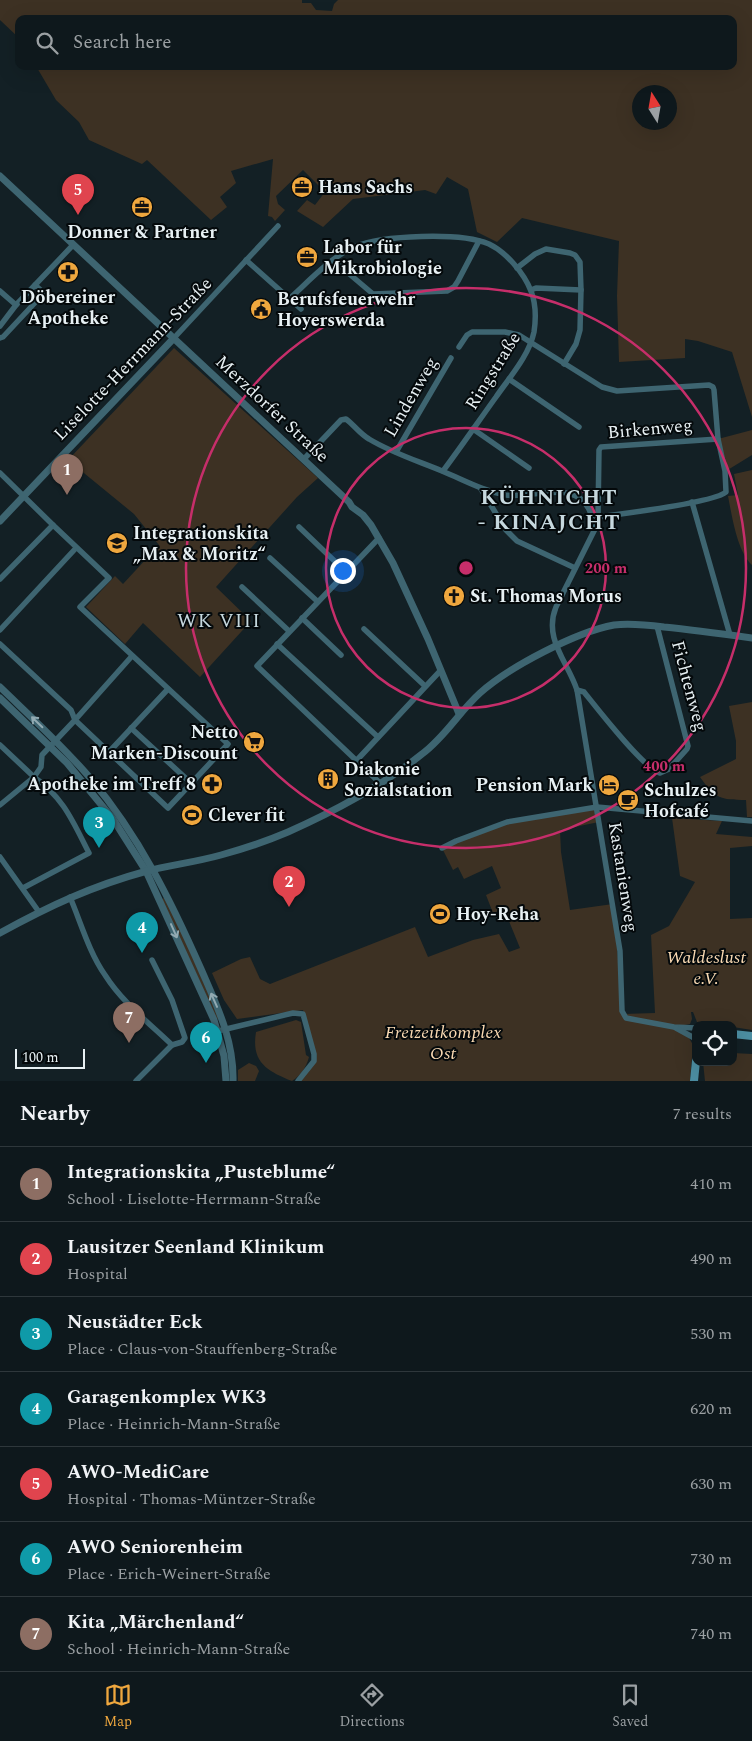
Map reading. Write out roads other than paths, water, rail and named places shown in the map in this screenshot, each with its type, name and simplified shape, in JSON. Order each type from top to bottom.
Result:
[{"type":"main road","points":[[737,1034],[752,1036]]},
{"type":"street","name":"Merzdorfer Straße","points":[[0,176],[304,459],[357,512],[363,515],[380,538],[400,576],[459,714]]},
{"type":"street","name":"Liselotte-Herrmann-Straße","points":[[0,521],[278,226]]},
{"type":"street","name":"Ringstraße","points":[[334,260],[356,246],[381,241],[444,236],[479,241],[500,251],[517,268],[531,290],[535,312],[531,341],[508,379],[443,472]]},
{"type":"street","points":[[289,299],[334,260],[373,294],[447,291],[454,287],[458,281],[479,241]]},
{"type":"street","points":[[0,326],[16,305],[73,245]]},
{"type":"street","points":[[459,347],[467,335],[477,332],[505,332],[519,335],[531,341],[564,364],[578,340],[581,290],[580,262],[575,255],[570,253],[552,249],[540,250],[517,268]]},
{"type":"street","points":[[246,260],[301,309]]},
{"type":"street","points":[[0,338],[44,293],[35,285]]},
{"type":"street","points":[[531,290],[536,288],[581,290]]},
{"type":"street","points":[[0,291],[16,305]]},
{"type":"street","name":"Lindenweg","points":[[396,452],[451,358]]},
{"type":"street","name":"Birkenweg","points":[[564,364],[604,387],[617,391],[711,386],[714,390],[718,439],[726,471],[726,492],[718,497],[598,517],[601,447],[718,439]]},
{"type":"street","points":[[508,379],[579,427]]},
{"type":"street","name":"Lindenweg","points":[[304,459],[343,419],[370,440],[481,489],[512,495],[556,492],[575,495],[584,501],[591,514],[598,517]]},
{"type":"street","points":[[473,429],[529,468]]},
{"type":"street","points":[[0,473],[109,578],[80,607],[228,744],[168,808],[75,720],[68,707],[0,644]]},
{"type":"street","name":"Lindenweg","points":[[481,489],[506,530],[517,540],[575,568]]},
{"type":"street","points":[[489,500],[495,492]]},
{"type":"street","points":[[692,502],[730,635]]},
{"type":"street","points":[[556,646],[553,614],[592,538],[598,517]]},
{"type":"street","points":[[0,579],[53,525]]},
{"type":"street","points":[[299,527],[346,572]]},
{"type":"street","points":[[380,538],[317,601],[257,666],[381,784]]},
{"type":"street","points":[[0,630],[76,548]]},
{"type":"street","points":[[270,558],[317,601]]},
{"type":"street","points":[[242,587],[289,632]]},
{"type":"street","points":[[302,618],[341,655]]},
{"type":"street","points":[[0,933],[88,889],[150,870],[219,856],[275,837],[316,819],[381,784],[424,753],[480,693],[500,678],[556,646],[590,632],[613,626],[636,624],[752,638]]},
{"type":"street","name":"Fichtenweg","points":[[577,690],[584,692],[632,750],[651,768],[660,773],[669,769],[688,746],[657,626]]},
{"type":"street","points":[[364,629],[425,686]]},
{"type":"street","points":[[277,644],[378,737]]},
{"type":"street","name":"Kastanienweg","points":[[556,646],[573,678],[577,690],[620,951],[623,1014],[626,1018],[674,1027]]},
{"type":"street","points":[[0,806],[34,777],[41,767],[42,755],[132,656]]},
{"type":"street","points":[[356,760],[441,670]]},
{"type":"street","points":[[0,687],[53,743],[113,819],[150,870],[222,1030],[232,1058],[233,1081]]},
{"type":"street","points":[[110,752],[168,689]]},
{"type":"street","points":[[0,698],[53,743]]},
{"type":"street","points":[[131,728],[191,783]]},
{"type":"street","points":[[0,745],[51,790],[68,810],[89,853],[23,888]]},
{"type":"street","points":[[597,808],[752,821]]},
{"type":"street","name":"Kastanienweg","points":[[442,848],[506,822],[597,808]]},
{"type":"street","points":[[0,857],[39,912]]},
{"type":"street","points":[[70,897],[95,958],[107,978],[128,1003],[172,1045]]},
{"type":"street","points":[[136,1081],[172,1045],[184,1040],[185,1035],[172,1000],[152,960]]},
{"type":"street","points":[[222,1030],[298,1012],[303,1014],[314,1054],[314,1061],[298,1081]]},
{"type":"street","points":[[674,1027],[692,1028]]},
{"type":"street","points":[[674,1027],[692,1037]]},
{"type":"street","points":[[222,1030],[226,1081]]},
{"type":"place","name":"Hans Sachs","points":[[302,187]]},
{"type":"place","name":"Donner & Partner","points":[[142,207]]},
{"type":"place","name":"AWO-MediCare","points":[[78,215]]},
{"type":"place","name":"Labor für Mikrobiologie","points":[[307,257]]},
{"type":"place","name":"Döbereiner Apotheke","points":[[68,272]]},
{"type":"place","name":"Berufsfeuerwehr Hoyerswerda","points":[[261,309]]},
{"type":"place","name":"Integrationskita „Pusteblume“","points":[[67,495]]},
{"type":"place","name":"Integrationskita „Max & Moritz“","points":[[117,543]]},
{"type":"place","name":"St. Thomas Morus","points":[[454,596]]},
{"type":"place","name":"Netto Marken-Discount","points":[[254,742]]},
{"type":"place","name":"Diakonie Sozialstation","points":[[328,779]]},
{"type":"place","name":"Apotheke im Treff 8","points":[[212,784]]},
{"type":"place","name":"Pension Mark","points":[[609,785]]},
{"type":"place","name":"Schulzes Hofcafé","points":[[628,800]]},
{"type":"place","name":"Clever fit","points":[[192,815]]},
{"type":"place","name":"Neustädter Eck","points":[[99,848]]},
{"type":"place","name":"Lausitzer Seenland Klinikum","points":[[289,907]]},
{"type":"place","name":"Hoy-Reha","points":[[440,914]]},
{"type":"place","name":"Garagenkomplex WK3","points":[[142,953]]},
{"type":"place","name":"Kita „Märchenland“","points":[[129,1043]]},
{"type":"place","name":"AWO Seniorenheim","points":[[206,1063]]},
{"type":"district","name":"KÜHNICHT - KINAJCHT","points":[[549,510]]},
{"type":"district","name":"WK VIII","points":[[219,621]]},
{"type":"park label","name":"Waldeslust e.V.","points":[[706,968]]},
{"type":"park label","name":"Freizeitkomplex Ost","points":[[443,1042]]}]
